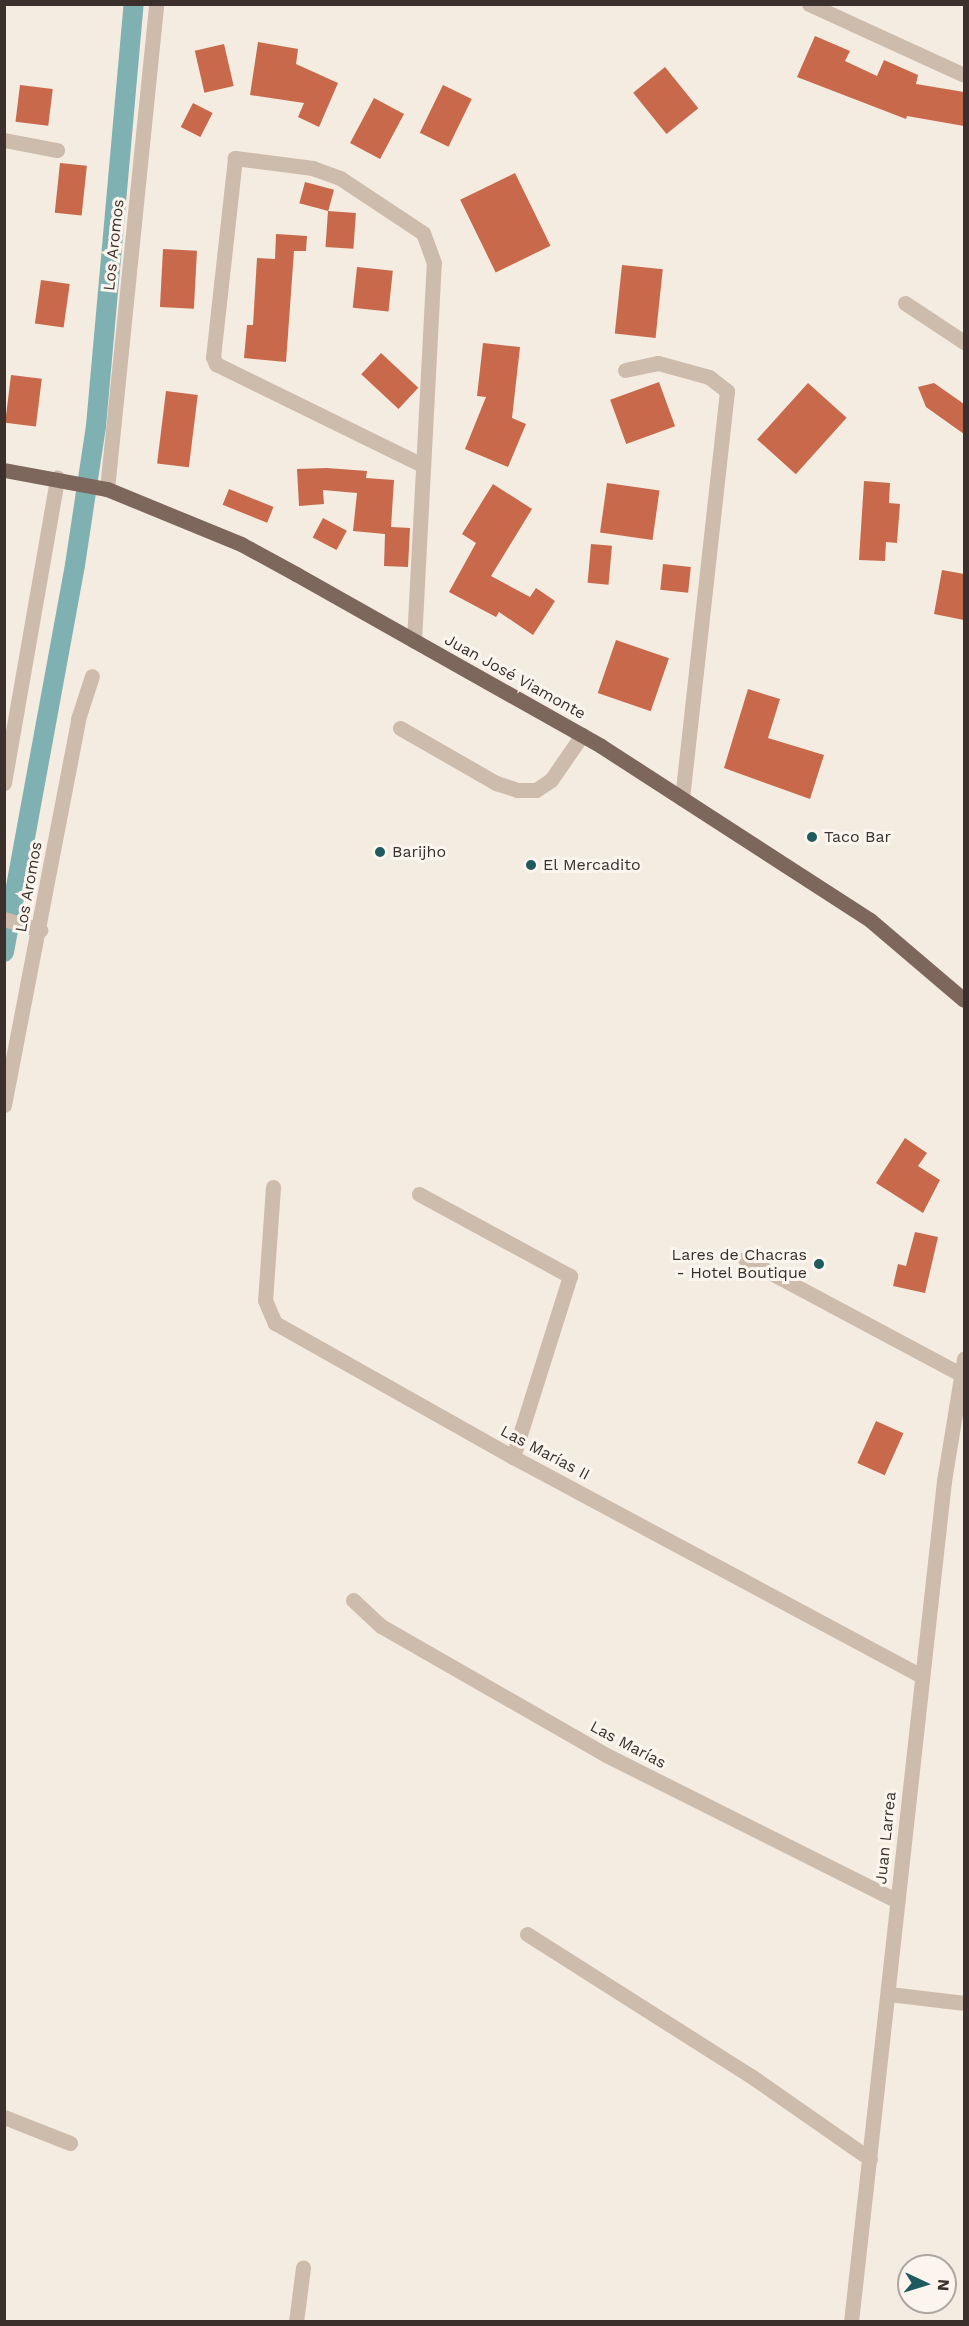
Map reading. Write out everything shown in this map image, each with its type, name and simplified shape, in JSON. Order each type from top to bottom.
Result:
[{"type":"main road","name":"Juan José Viamonte","points":[[4,470],[107,489],[241,544],[582,735],[870,920],[964,1000]]},
{"type":"street","name":"Los Aromos","points":[[107,489],[156,4]]},
{"type":"street","points":[[808,4],[964,75]]},
{"type":"street","points":[[4,140],[57,150]]},
{"type":"street","points":[[414,641],[434,263],[423,233],[340,178],[313,168],[235,158],[214,345],[216,364],[422,465]]},
{"type":"street","points":[[905,303],[964,342]]},
{"type":"street","points":[[625,370],[658,363],[709,377],[727,391],[682,799]]},
{"type":"street","points":[[4,783],[57,478]]},
{"type":"street","name":"Los Aromos","points":[[4,1105],[40,930],[78,719],[92,676]]},
{"type":"street","points":[[400,728],[496,783],[517,790],[536,790],[551,780],[582,735]]},
{"type":"street","points":[[4,919],[40,930]]},
{"type":"street","name":"Las Marías II","points":[[273,1187],[266,1300],[275,1323],[513,1457],[922,1676]]},
{"type":"street","points":[[419,1194],[570,1276],[513,1457]]},
{"type":"street","points":[[745,1259],[962,1375]]},
{"type":"street","name":"Juan Larrea","points":[[851,2322],[944,1481],[964,1359]]},
{"type":"street","name":"Las Marías","points":[[353,1600],[381,1626],[606,1755],[897,1901]]},
{"type":"street","points":[[527,1934],[752,2076],[870,2159]]},
{"type":"street","points":[[889,1994],[964,2003]]},
{"type":"street","points":[[4,2117],[70,2143]]},
{"type":"street","points":[[297,2322],[303,2267]]},
{"type":"building","points":[[815,36],[850,51],[845,61],[877,76],[884,60],[918,75],[916,84],[964,92],[964,126],[907,116],[906,119],[797,77]]},
{"type":"building","points":[[258,42],[298,49],[296,64],[338,83],[319,127],[298,117],[304,103],[250,95]]},
{"type":"building","points":[[224,44],[234,86],[204,93],[195,51]]},
{"type":"building","points":[[665,67],[698,108],[666,134],[633,93]]},
{"type":"building","points":[[20,85],[53,89],[48,126],[15,122]]},
{"type":"building","points":[[443,85],[472,99],[449,147],[420,133]]},
{"type":"building","points":[[374,98],[404,114],[380,159],[350,143]]},
{"type":"building","points":[[193,103],[213,113],[200,137],[181,127]]},
{"type":"building","points":[[60,163],[87,166],[82,216],[55,213]]},
{"type":"building","points":[[515,173],[551,246],[496,273],[460,200]]},
{"type":"building","points":[[305,182],[334,190],[328,211],[299,203]]},
{"type":"building","points":[[328,211],[356,213],[353,249],[325,247]]},
{"type":"building","points":[[276,234],[307,236],[306,251],[294,251],[286,362],[244,358],[247,325],[253,325],[257,258],[275,259]]},
{"type":"building","points":[[163,249],[197,251],[194,309],[160,307]]},
{"type":"building","points":[[622,265],[663,269],[656,338],[615,334]]},
{"type":"building","points":[[357,267],[393,271],[389,312],[353,308]]},
{"type":"building","points":[[41,280],[70,284],[64,328],[35,324]]},
{"type":"building","points":[[483,343],[520,347],[512,418],[526,424],[508,467],[465,449],[486,397],[477,396]]},
{"type":"building","points":[[381,353],[418,388],[399,409],[361,374]]},
{"type":"building","points":[[11,375],[42,379],[36,426],[5,423]]},
{"type":"building","points":[[659,382],[675,426],[626,444],[610,400]]},
{"type":"building","points":[[808,383],[847,418],[796,474],[757,439]]},
{"type":"building","points":[[934,383],[964,404],[964,434],[926,407],[918,387]]},
{"type":"building","points":[[166,391],[198,395],[189,467],[157,463]]},
{"type":"building","points":[[327,468],[367,471],[366,478],[394,480],[391,527],[410,528],[408,567],[384,566],[385,534],[353,531],[357,493],[323,490],[324,504],[299,506],[297,469]]},
{"type":"building","points":[[864,481],[890,483],[889,503],[900,504],[897,543],[886,542],[885,561],[859,560]]},
{"type":"building","points":[[607,483],[659,490],[653,540],[600,533]]},
{"type":"building","points":[[493,484],[532,509],[491,576],[530,597],[536,588],[555,601],[533,635],[499,612],[496,617],[449,592],[476,543],[462,534]]},
{"type":"building","points":[[229,489],[274,507],[267,523],[223,505]]},
{"type":"building","points":[[323,518],[347,531],[337,550],[313,537]]},
{"type":"building","points":[[591,544],[612,546],[609,585],[588,583]]},
{"type":"building","points":[[663,564],[691,567],[688,593],[660,590]]},
{"type":"building","points":[[942,570],[964,574],[964,620],[934,614]]},
{"type":"building","points":[[616,640],[669,658],[651,711],[598,693]]},
{"type":"building","points":[[748,689],[780,699],[768,738],[824,755],[810,799],[724,768]]},
{"type":"building","points":[[905,1138],[927,1153],[918,1166],[940,1180],[923,1213],[876,1183]]},
{"type":"building","points":[[915,1232],[938,1237],[925,1293],[893,1286],[898,1264],[906,1266]]},
{"type":"building","points":[[876,1421],[903,1433],[885,1475],[857,1463]]},
{"type":"waterway","points":[[4,952],[75,565],[96,426],[134,4]]},
{"type":"place","name":"Taco Bar","points":[[812,837]]},
{"type":"place","name":"Barijho","points":[[380,852]]},
{"type":"place","name":"El Mercadito","points":[[531,865]]},
{"type":"place","name":"Lares de Chacras - Hotel Boutique","points":[[819,1264]]}]
